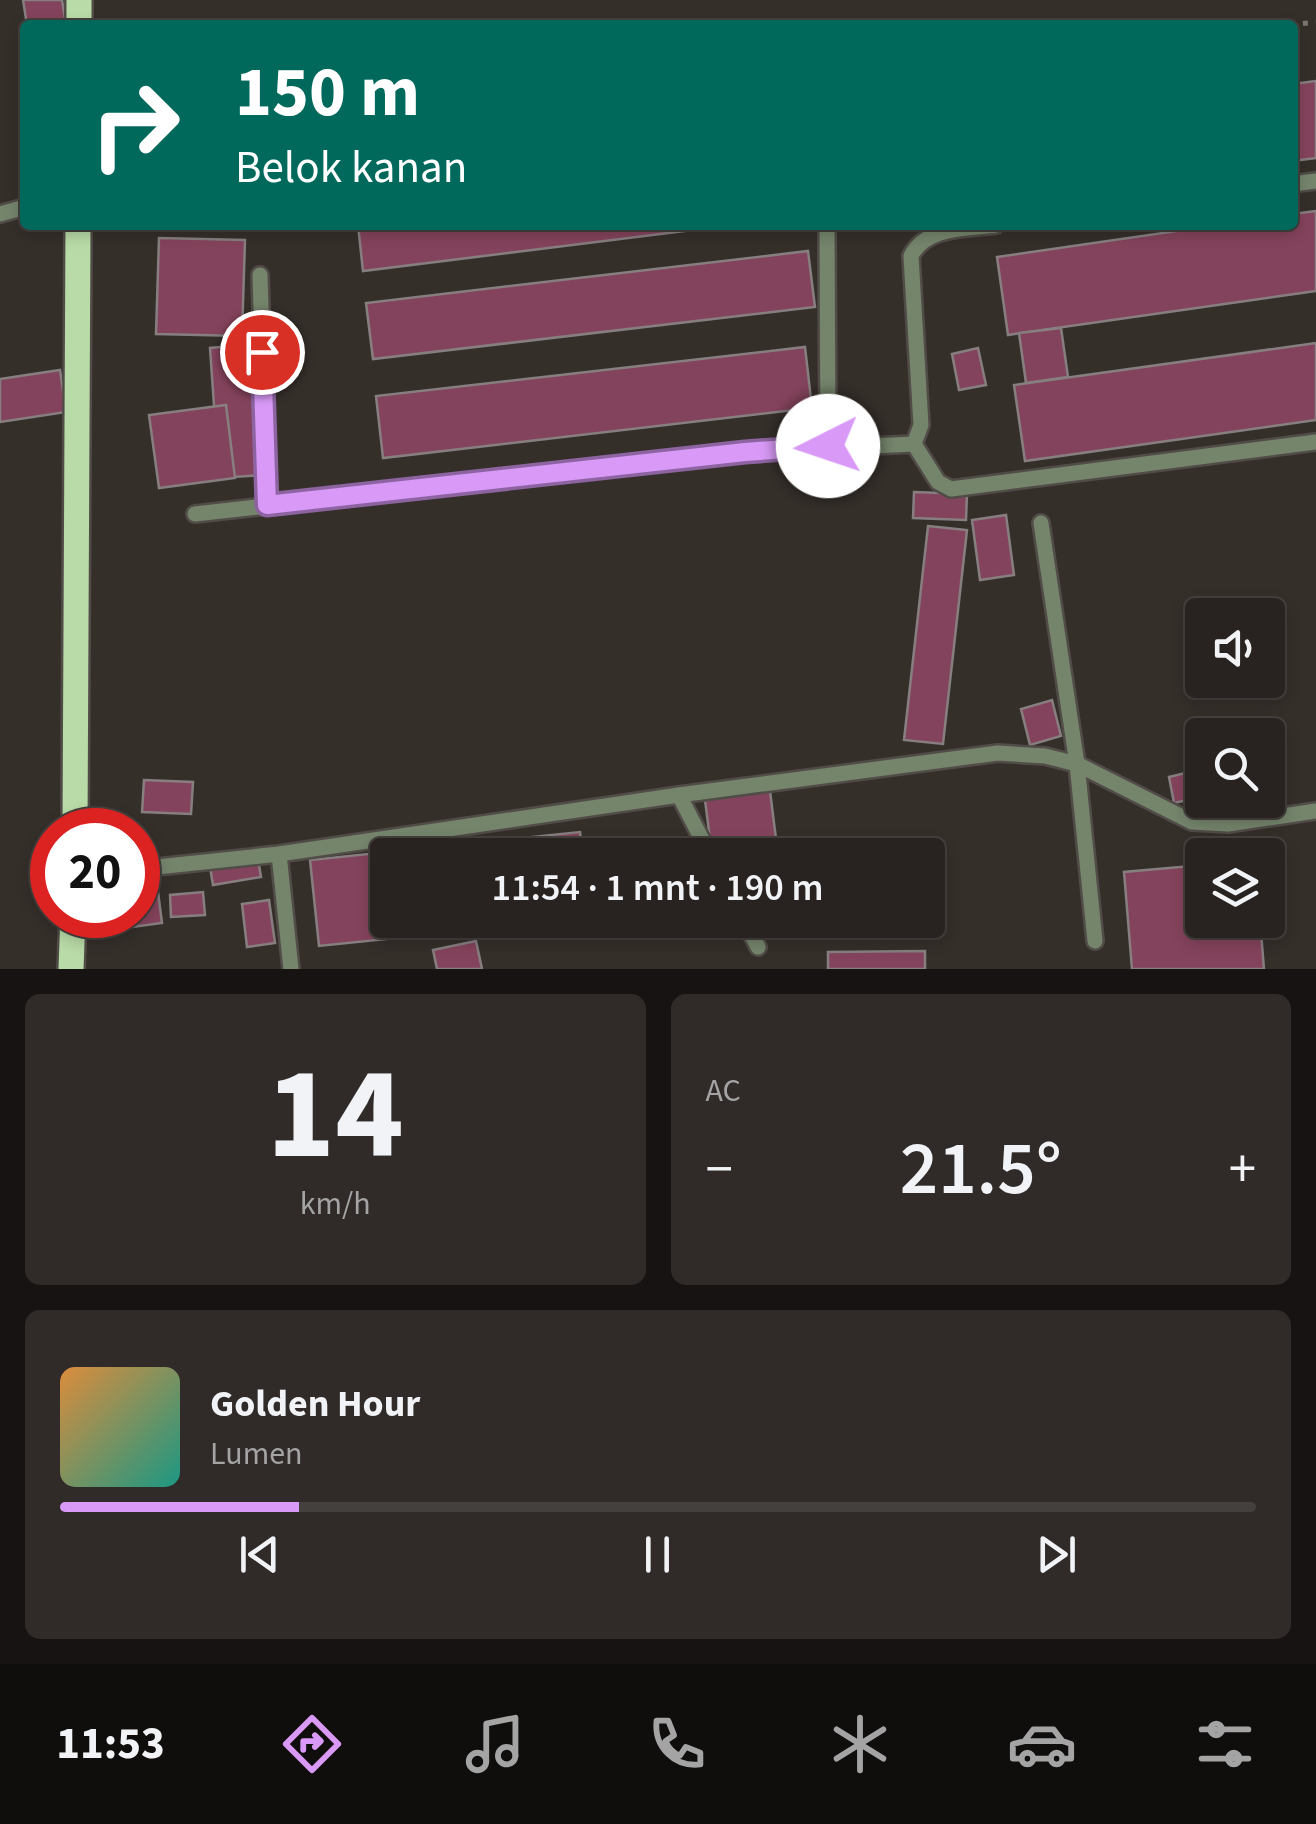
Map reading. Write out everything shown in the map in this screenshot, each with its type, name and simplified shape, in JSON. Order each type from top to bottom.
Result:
[{"type":"main road","points":[[75,808],[78,230]]},
{"type":"main road","points":[[72,969],[73,938]]},
{"type":"lane","points":[[827,230],[828,446]]},
{"type":"lane","points":[[914,444],[921,425],[911,256],[928,237],[968,230]]},
{"type":"lane","points":[[260,275],[267,505]]},
{"type":"lane","points":[[914,444],[938,482],[952,488],[1316,442]]},
{"type":"lane","points":[[196,514],[745,452],[914,444]]},
{"type":"lane","points":[[1041,523],[1077,764],[1096,941]]},
{"type":"lane","points":[[160,867],[280,854],[998,753],[1045,756],[1077,764],[1192,822],[1228,824],[1316,811]]},
{"type":"lane","points":[[679,795],[701,838]]},
{"type":"lane","points":[[280,854],[291,969]]},
{"type":"lane","points":[[753,938],[758,947]]},
{"type":"building","points":[[23,0],[62,0],[65,20],[26,20]]},
{"type":"building","points":[[1316,81],[1316,158],[1298,160],[1298,83]]},
{"type":"building","points":[[1316,211],[1316,291],[1008,335],[997,257],[1183,230],[1298,230],[1298,213]]},
{"type":"building","points":[[359,230],[693,230],[363,271]]},
{"type":"building","points":[[159,238],[245,240],[242,336],[156,334]]},
{"type":"building","points":[[808,251],[815,307],[373,359],[366,303]]},
{"type":"building","points":[[1061,328],[1068,377],[1026,383],[1019,333]]},
{"type":"building","points":[[1316,343],[1316,420],[1025,461],[1014,385]]},
{"type":"building","points":[[255,344],[265,475],[219,478],[210,348]]},
{"type":"building","points":[[805,347],[812,408],[383,458],[376,396]]},
{"type":"building","points":[[978,348],[986,385],[959,390],[952,354]]},
{"type":"building","points":[[60,370],[66,412],[0,422],[0,379]]},
{"type":"building","points":[[226,405],[235,478],[159,488],[149,415]]},
{"type":"building","points":[[914,492],[967,494],[966,520],[913,518]]},
{"type":"building","points":[[1006,515],[1014,575],[980,580],[972,520]]},
{"type":"building","points":[[928,526],[967,530],[943,744],[904,740]]},
{"type":"building","points":[[1052,700],[1061,736],[1030,745],[1021,709]]},
{"type":"building","points":[[1185,773],[1185,801],[1174,803],[1169,777]]},
{"type":"building","points":[[144,780],[193,782],[191,814],[142,808]]},
{"type":"building","points":[[770,791],[776,838],[710,838],[705,800]]},
{"type":"building","points":[[580,832],[581,838],[522,838]]},
{"type":"building","points":[[257,853],[261,877],[213,885],[209,861]]},
{"type":"building","points":[[370,854],[370,938],[396,938],[319,946],[310,860]]},
{"type":"building","points":[[1185,867],[1185,938],[1261,938],[1264,969],[1132,969],[1124,872]]},
{"type":"building","points":[[203,892],[205,915],[171,917],[170,895]]},
{"type":"building","points":[[269,900],[275,943],[247,947],[242,904]]},
{"type":"building","points":[[476,941],[482,969],[437,969],[433,950]]},
{"type":"building","points":[[925,951],[925,969],[828,969],[828,952]]},
{"type":"route","points":[[262,352],[267,505],[828,446]]}]
